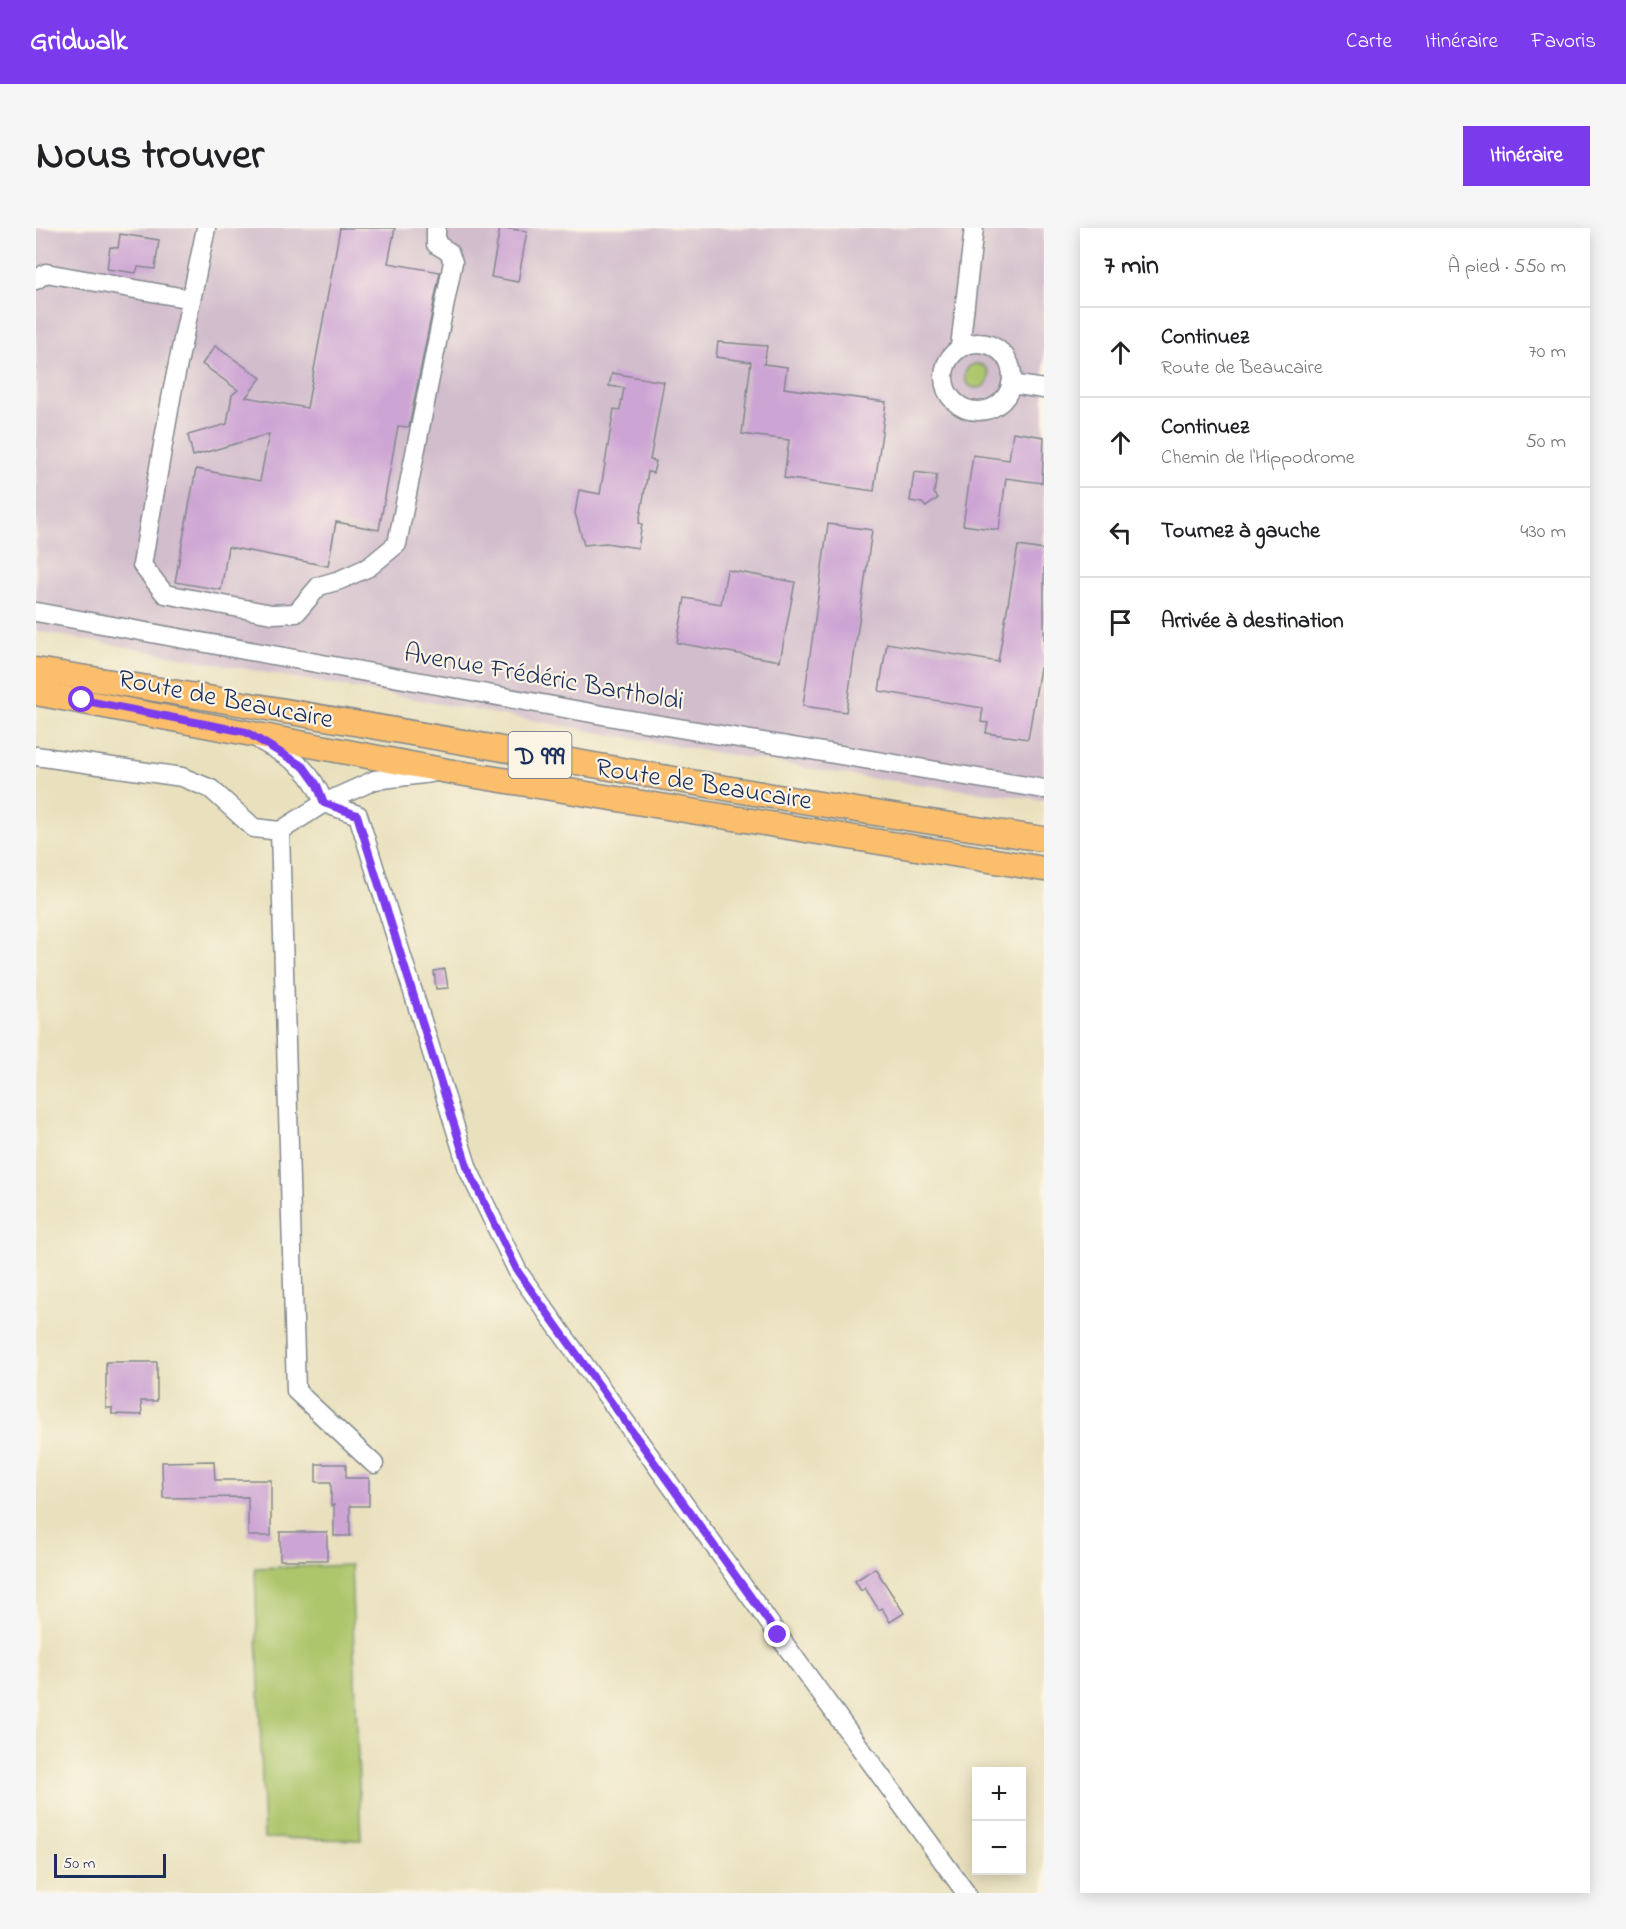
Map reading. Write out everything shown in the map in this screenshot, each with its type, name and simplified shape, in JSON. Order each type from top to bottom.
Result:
[{"type":"main road","name":"Route de Beaucaire","points":[[36,670],[393,728],[765,795],[1044,838]]},
{"type":"main road","name":"Route de Beaucaire","points":[[36,693],[447,771],[1044,869]]},
{"type":"street","points":[[206,228],[172,393],[142,565],[165,594],[272,614],[296,613],[319,586],[340,580],[369,567],[397,544],[453,262],[449,252],[436,244],[436,228]]},
{"type":"street","points":[[960,347],[974,228]]},
{"type":"street","points":[[36,280],[46,273],[191,299]]},
{"type":"street","points":[[971,343],[982,343],[993,346],[1009,362],[1012,373],[1011,384],[1007,395],[990,409],[967,410],[949,396],[943,375],[952,354],[960,347],[971,343]]},
{"type":"street","points":[[1011,384],[1044,389]]},
{"type":"street","name":"Avenue Frédéric Bartholdi","points":[[36,612],[619,718],[1044,789]]},
{"type":"street","points":[[246,732],[304,767],[317,785],[324,803],[357,815],[468,1169],[518,1272],[966,1893]]},
{"type":"street","points":[[36,756],[182,777],[211,789],[254,828],[280,831],[324,803],[375,780],[447,771]]},
{"type":"street","points":[[280,831],[296,1391],[374,1464]]},
{"type":"shaded area","points":[[36,228],[1044,228],[1044,800],[854,776],[36,631]]},
{"type":"green space","points":[[977,364],[982,365],[988,371],[988,381],[982,387],[977,388],[972,387],[966,381],[965,376],[966,371],[972,365]]},
{"type":"green space","points":[[351,1565],[361,1840],[264,1838],[255,1568]]},
{"type":"building","points":[[340,228],[395,228],[388,263],[440,272],[409,427],[398,426],[379,530],[336,522],[328,566],[228,547],[221,590],[175,582],[196,469],[260,481],[269,434],[193,456],[188,435],[227,424],[232,395],[238,390],[202,364],[215,346],[261,378],[246,397],[307,408]]},
{"type":"building","points":[[500,228],[527,231],[518,282],[491,277]]},
{"type":"building","points":[[120,234],[159,240],[155,269],[138,267],[136,273],[107,269],[110,247],[118,248]]},
{"type":"building","points":[[718,342],[767,346],[764,364],[787,367],[784,388],[886,402],[874,491],[784,478],[789,440],[742,434],[751,362],[716,357]]},
{"type":"building","points":[[612,373],[664,382],[650,460],[656,461],[653,473],[648,472],[639,523],[642,524],[638,548],[606,543],[584,545],[575,513],[579,490],[600,494],[614,409],[620,410],[624,388],[609,386]]},
{"type":"building","points":[[1013,432],[1044,437],[1042,483],[1006,478],[999,530],[963,525],[973,455],[1009,460]]},
{"type":"building","points":[[914,472],[937,475],[934,493],[938,498],[926,507],[922,503],[910,501]]},
{"type":"building","points":[[828,524],[872,530],[846,712],[803,706]]},
{"type":"building","points":[[1018,546],[1044,550],[1044,669],[1040,668],[1028,739],[986,733],[988,723],[981,722],[983,708],[879,691],[887,643],[998,662]]},
{"type":"building","points":[[727,570],[795,582],[780,661],[677,643],[685,598],[721,604]]},
{"type":"building","points":[[445,969],[448,988],[436,989],[434,971]]},
{"type":"building","points":[[106,1362],[157,1362],[157,1401],[141,1401],[142,1415],[112,1414],[112,1408],[106,1408]]},
{"type":"building","points":[[214,1461],[215,1480],[271,1480],[271,1536],[248,1536],[248,1497],[163,1498],[162,1462]]},
{"type":"building","points":[[316,1464],[346,1464],[346,1478],[369,1478],[369,1506],[350,1506],[350,1536],[334,1536],[331,1482],[316,1482]]},
{"type":"building","points":[[280,1532],[327,1532],[327,1560],[280,1560]]},
{"type":"building","points":[[875,1568],[904,1613],[890,1622],[882,1608],[879,1610],[865,1588],[861,1591],[855,1581]]},
{"type":"route","points":[[82,700],[246,732],[304,767],[317,785],[324,803],[357,815],[468,1169],[518,1272],[778,1635]]}]
